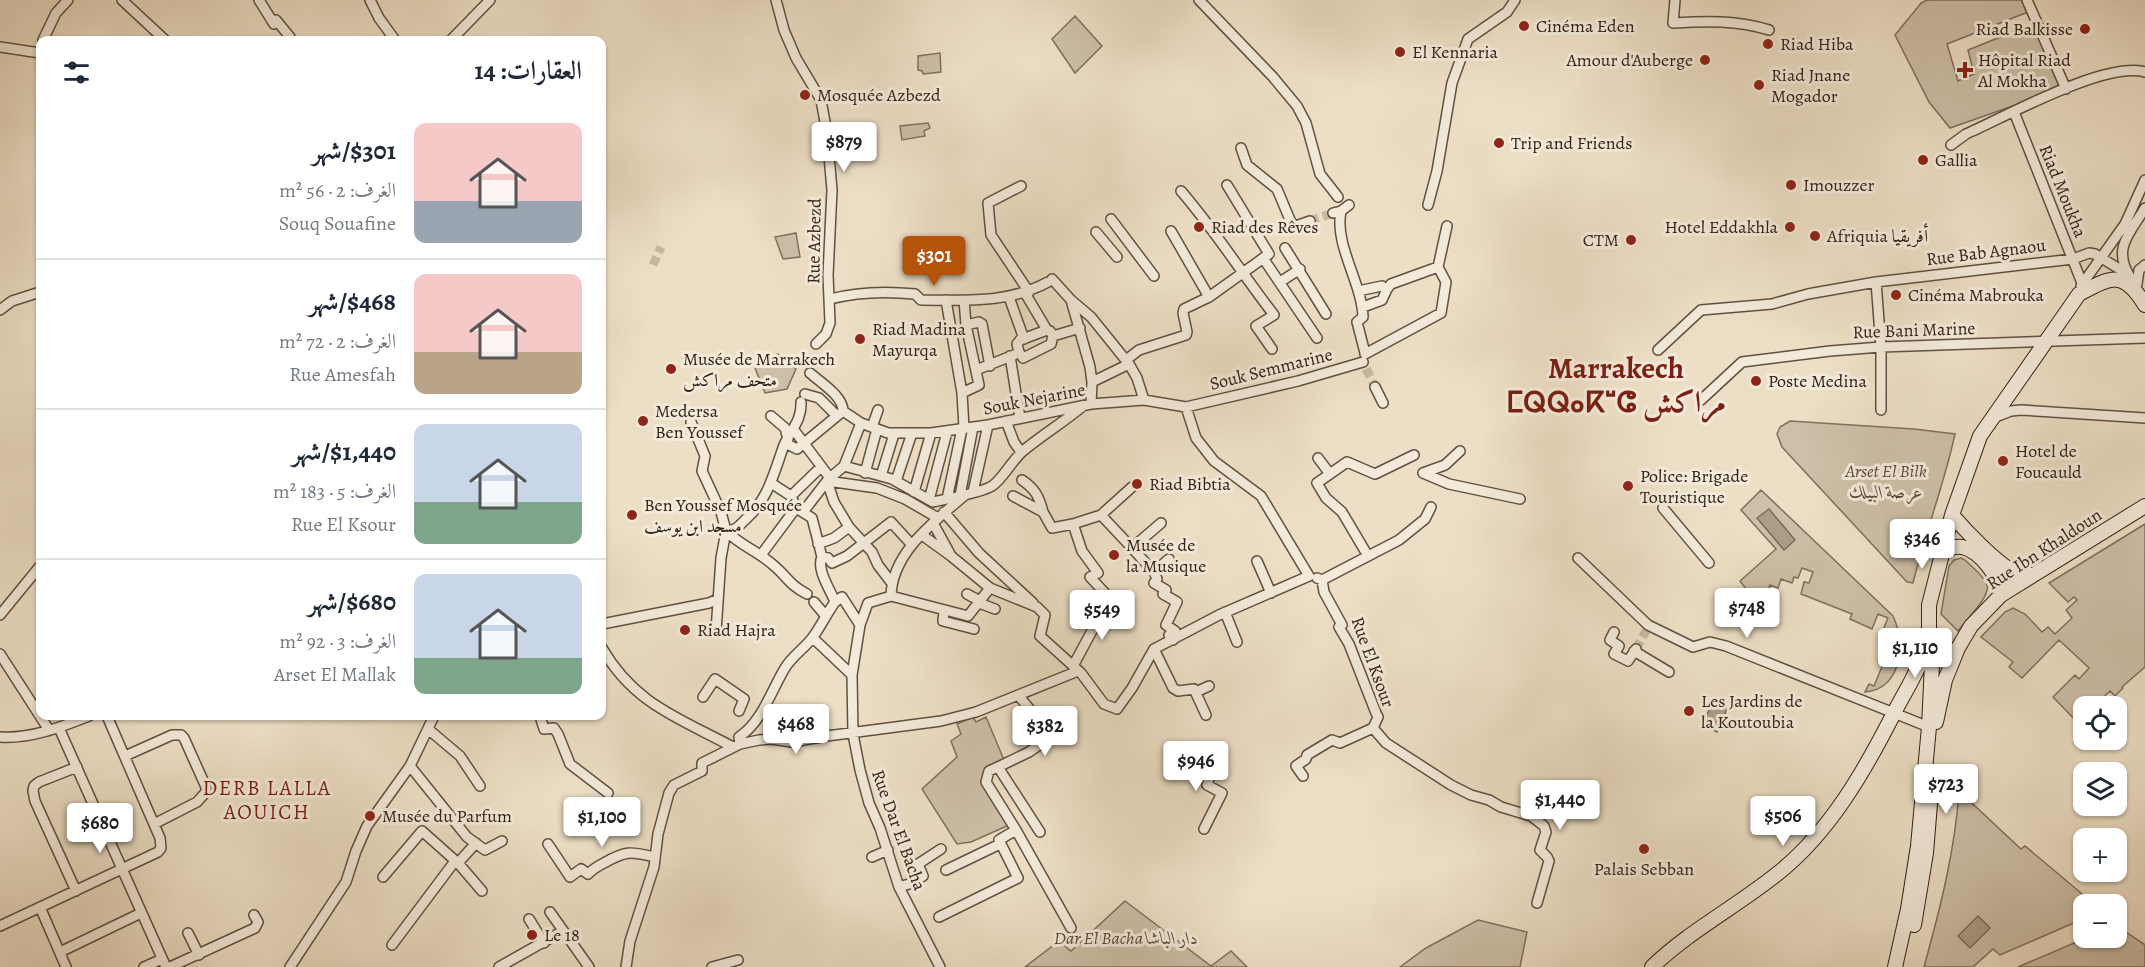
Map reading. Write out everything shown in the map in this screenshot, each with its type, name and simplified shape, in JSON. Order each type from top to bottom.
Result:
[{"type":"main road","points":[[1657,965],[1686,938],[1759,888],[1805,848],[1864,770],[1913,679],[1921,659],[1929,629],[1929,606],[1942,550],[1980,436],[2081,289],[2098,283],[2120,280],[2133,287],[2145,305]]},
{"type":"main road","name":"Rue Ibn Khaldoun","points":[[1904,967],[1920,896],[1926,853],[1934,734],[1941,694],[1951,661],[1962,639],[1971,626],[2001,595],[2145,506]]},
{"type":"main road","points":[[1952,515],[1998,560],[2013,571],[2033,575]]},
{"type":"main road","points":[[1942,550],[1963,548],[1972,552],[1995,573],[2001,595]]},
{"type":"main road","points":[[1895,967],[1908,909],[1918,846],[1929,727],[1933,643],[1929,629]]},
{"type":"street","points":[[45,36],[56,13],[68,0]]},
{"type":"street","points":[[122,0],[161,36]]},
{"type":"street","points":[[259,0],[289,36]]},
{"type":"street","points":[[370,0],[392,36]]},
{"type":"street","points":[[455,36],[490,0]]},
{"type":"street","name":"Rue Azbezd","points":[[776,0],[784,30],[796,58],[819,96],[824,109],[832,190],[828,275],[830,323],[828,330],[816,344]]},
{"type":"street","points":[[1199,0],[1278,82],[1297,106],[1306,123],[1320,174],[1338,197]]},
{"type":"street","points":[[1428,205],[1437,171],[1452,83],[1468,39],[1507,12],[1515,0]]},
{"type":"street","points":[[1675,0],[1673,23],[1725,20],[1769,30]]},
{"type":"street","points":[[2028,0],[2066,89]]},
{"type":"street","points":[[0,47],[36,51]]},
{"type":"street","points":[[1951,145],[1966,134],[2099,76],[2119,71],[2145,72]]},
{"type":"street","name":"Riad Moukha","points":[[2014,112],[2073,259],[2081,289]]},
{"type":"street","points":[[1241,148],[1247,165],[1277,189],[1293,227],[1310,221]]},
{"type":"street","points":[[2081,289],[2125,224],[2145,180]]},
{"type":"street","points":[[1092,382],[1127,362],[1139,350],[1186,335],[1183,310],[1209,297],[1269,252],[1227,185]]},
{"type":"street","points":[[1015,354],[1023,358],[1028,357],[1048,346],[1054,339],[989,230],[988,203],[1021,186]]},
{"type":"street","points":[[1181,190],[1208,222],[1241,273],[1274,315],[1256,326],[1272,348]]},
{"type":"street","points":[[2129,275],[2122,259],[2124,242],[2145,208]]},
{"type":"street","points":[[1341,210],[1339,221],[1347,258],[1363,307],[1363,318],[1357,322],[1364,356]]},
{"type":"street","points":[[1111,219],[1154,276]]},
{"type":"street","points":[[1363,307],[1383,300],[1391,284],[1438,267],[1447,226]]},
{"type":"street","points":[[1171,231],[1209,297]]},
{"type":"street","points":[[1096,232],[1117,257]]},
{"type":"street","points":[[1286,248],[1326,314]]},
{"type":"street","name":"Rue Bab Agnaou","points":[[1658,350],[1701,310],[1772,304],[1808,294],[1876,282],[2073,259],[2089,253],[2101,258]]},
{"type":"street","points":[[1263,258],[1317,338]]},
{"type":"street","points":[[2101,258],[2129,275],[2137,284],[2145,305]]},
{"type":"street","points":[[2137,284],[2139,270],[2145,265]]},
{"type":"street","name":"Souk Semmarine","points":[[1186,407],[1299,381],[1364,356],[1411,330],[1441,313],[1446,282],[1438,267]]},
{"type":"street","points":[[1280,282],[1300,269]]},
{"type":"street","points":[[830,299],[848,294],[895,292],[915,294],[921,300],[1009,297],[1027,293],[1050,281],[1091,317],[1127,362],[1137,378],[1144,400]]},
{"type":"street","points":[[1876,282],[1881,347],[1881,410]]},
{"type":"street","points":[[1358,291],[1382,286],[1387,289]]},
{"type":"street","points":[[0,310],[12,301],[36,293]]},
{"type":"street","points":[[1009,297],[1024,339]]},
{"type":"street","points":[[946,300],[967,428],[966,494]]},
{"type":"street","points":[[962,393],[979,385],[966,325],[964,300]]},
{"type":"street","points":[[844,466],[896,481],[931,501],[947,499],[992,486],[1021,452],[1087,405],[1092,382],[1071,300]]},
{"type":"street","points":[[966,325],[979,322],[982,324],[990,366]]},
{"type":"street","points":[[1020,418],[1015,354],[1017,344],[1024,339],[1080,328]]},
{"type":"street","points":[[1411,330],[1416,340]]},
{"type":"street","name":"Rue Bani Marine","points":[[1701,400],[1742,362],[1881,347],[2145,338]]},
{"type":"street","points":[[976,370],[1015,354]]},
{"type":"street","points":[[771,416],[785,428],[786,441],[797,449],[840,413],[843,405],[810,373]]},
{"type":"street","points":[[1375,387],[1383,403]]},
{"type":"street","points":[[726,531],[733,531],[758,508],[771,483],[786,441],[794,430],[802,411],[803,398],[819,398],[840,413],[891,433],[881,477]]},
{"type":"street","name":"Souk Nejarine","points":[[891,433],[947,432],[1087,405],[1144,400],[1186,407]]},
{"type":"street","points":[[1186,407],[1196,438],[1214,461],[1261,495],[1308,576]]},
{"type":"street","points":[[856,485],[862,472],[878,410]]},
{"type":"street","points":[[1990,420],[2011,411],[2022,410],[2145,418]]},
{"type":"street","points":[[1039,414],[1048,431]]},
{"type":"street","points":[[1006,421],[1014,442],[1021,452]]},
{"type":"street","points":[[691,422],[705,456],[702,471],[721,512],[726,531],[721,558],[716,631]]},
{"type":"street","points":[[761,555],[800,510],[844,466],[861,423]]},
{"type":"street","points":[[891,596],[891,582],[900,562],[912,545],[966,494],[978,468],[988,425]]},
{"type":"street","points":[[947,499],[955,462],[967,428]]},
{"type":"street","points":[[794,430],[829,480],[834,502],[849,527],[872,552],[878,565],[891,582]]},
{"type":"street","points":[[931,501],[947,432]]},
{"type":"street","points":[[896,481],[912,433]]},
{"type":"street","points":[[914,492],[931,434]]},
{"type":"street","points":[[1460,451],[1445,465],[1424,473],[1449,484],[1520,499]]},
{"type":"street","points":[[1368,556],[1342,512],[1326,498],[1317,483],[1347,462],[1375,474],[1414,455]]},
{"type":"street","points":[[940,458],[978,468]]},
{"type":"street","points":[[1318,458],[1330,474]]},
{"type":"street","points":[[791,496],[821,467]]},
{"type":"street","points":[[829,480],[877,488],[905,499],[939,518],[1045,615],[1041,636],[1075,668],[1104,704],[1117,709],[1154,650],[1225,612],[1308,576],[1322,580],[1399,540],[1425,519],[1431,507]]},
{"type":"street","points":[[1022,480],[1039,496],[1043,512],[1052,528],[1101,515],[1132,487]]},
{"type":"street","points":[[771,483],[791,496],[800,510],[812,518],[822,557],[819,562],[835,602]]},
{"type":"street","points":[[1012,496],[1043,512]]},
{"type":"street","points":[[1663,508],[1709,563]]},
{"type":"street","points":[[1101,515],[1155,572],[1157,579],[1154,583],[1166,590],[1163,594],[1177,602],[1166,625],[1175,631],[1169,635],[1173,640]]},
{"type":"street","points":[[939,518],[951,556]]},
{"type":"street","points":[[822,557],[828,558],[832,563],[847,556],[891,522],[912,545]]},
{"type":"street","points":[[1132,548],[1161,523]]},
{"type":"street","points":[[626,967],[630,941],[654,867],[663,812],[674,785],[702,771],[702,763],[736,745],[772,738],[792,742],[941,721],[976,712],[1075,668],[1107,603],[1100,598],[1104,592],[1090,578],[1098,573],[1082,551],[1073,524]]},
{"type":"street","points":[[818,544],[834,538],[849,527]]},
{"type":"street","points":[[726,531],[735,540],[774,565],[793,587],[807,594]]},
{"type":"street","points":[[922,535],[990,588],[1037,607]]},
{"type":"street","points":[[1578,558],[1648,627],[1693,648],[1710,642],[1723,646],[1725,651],[1756,662],[1761,660],[1929,727]]},
{"type":"street","points":[[1155,572],[1169,559]]},
{"type":"street","points":[[1257,561],[1271,593]]},
{"type":"street","points":[[0,615],[36,571]]},
{"type":"street","name":"Rue El Ksour","points":[[1322,580],[1324,592],[1342,625],[1339,627],[1349,644],[1376,713],[1373,728],[1386,743],[1451,785],[1471,795],[1489,800],[1500,807],[1531,816],[1543,825],[1546,832],[1540,850],[1549,861],[1538,903]]},
{"type":"street","points":[[860,625],[868,603],[891,596],[968,616],[990,588]]},
{"type":"street","points":[[967,594],[995,609]]},
{"type":"street","points":[[736,745],[739,737],[749,731],[771,696],[785,667],[813,638],[835,602],[842,597],[860,625]]},
{"type":"street","points":[[606,619],[709,603],[718,599]]},
{"type":"street","points":[[814,602],[825,615]]},
{"type":"street","points":[[944,611],[942,621],[974,628]]},
{"type":"street","points":[[1225,612],[1237,642]]},
{"type":"street","name":"Rue Dar El Bacha","points":[[860,625],[852,675],[853,734],[868,803],[888,850],[899,887],[940,967]]},
{"type":"street","points":[[1614,632],[1610,640],[1619,646],[1614,654],[1628,661],[1635,650],[1669,672]]},
{"type":"street","points":[[813,638],[852,675]]},
{"type":"street","points":[[1154,650],[1174,690],[1191,688],[1196,692],[1206,715]]},
{"type":"street","points":[[0,654],[36,704]]},
{"type":"street","points":[[606,655],[613,668],[631,688],[653,705],[736,745]]},
{"type":"street","points":[[703,697],[715,679],[744,699],[739,711]]},
{"type":"street","points":[[1196,692],[1209,686]]},
{"type":"street","points":[[1018,695],[1052,736],[1029,752],[989,771],[986,782],[1071,928]]},
{"type":"street","points":[[48,720],[77,768],[141,914],[166,964]]},
{"type":"street","points":[[0,737],[11,738],[54,729],[78,720]]},
{"type":"street","points":[[0,926],[158,852],[162,844],[109,720]]},
{"type":"street","points":[[290,967],[346,882],[356,851],[368,826],[410,766],[433,720]]},
{"type":"street","points":[[541,720],[544,729],[554,728],[558,734],[570,764],[608,793]]},
{"type":"street","points":[[1304,776],[1296,766],[1306,759],[1307,755],[1332,740],[1340,743],[1373,728]]},
{"type":"street","points":[[428,729],[460,756],[480,786]]},
{"type":"street","points":[[125,756],[172,735],[181,735],[206,787],[206,792],[196,802],[154,824]]},
{"type":"street","points":[[1204,830],[1222,793],[1207,784],[1215,760]]},
{"type":"street","points":[[410,766],[467,837],[485,850],[501,841]]},
{"type":"street","points":[[998,767],[1040,832]]},
{"type":"street","points":[[76,891],[35,801],[33,791],[34,786],[39,782],[77,768]]},
{"type":"street","points":[[939,917],[1018,879],[1000,844],[1000,838],[1016,830]]},
{"type":"street","points":[[383,877],[422,831],[457,862],[482,891]]},
{"type":"street","points":[[392,945],[457,862],[476,843]]},
{"type":"street","points":[[548,844],[570,877],[581,869],[588,874],[592,869],[622,853],[637,853],[654,857]]},
{"type":"street","points":[[946,870],[1000,844]]},
{"type":"street","points":[[899,887],[923,876],[918,864],[941,849]]},
{"type":"street","points":[[872,857],[888,850]]},
{"type":"street","points":[[40,907],[66,967]]},
{"type":"street","points":[[550,912],[589,967]]},
{"type":"street","points":[[60,952],[141,914]]},
{"type":"street","points":[[144,967],[199,955],[255,928],[258,922],[254,915]]},
{"type":"street","points":[[530,919],[544,943]]},
{"type":"street","points":[[499,967],[563,931]]},
{"type":"street","points":[[188,933],[199,955]]},
{"type":"street","points":[[712,967],[738,960]]},
{"type":"green space","points":[[1927,0],[2022,0],[2028,12],[1947,44],[1958,81],[1974,74],[1968,50],[2033,24],[2061,89],[1950,128],[1929,102],[1895,35],[1921,3]]},
{"type":"green space","points":[[1075,16],[1102,46],[1075,73],[1052,39]]},
{"type":"green space","points":[[940,53],[941,72],[923,74],[918,70],[918,56]]},
{"type":"green space","points":[[928,123],[930,128],[924,131],[925,136],[902,140],[900,126]]},
{"type":"green space","points":[[796,233],[800,257],[783,259],[775,237]]},
{"type":"green space","points":[[778,354],[796,369],[787,389],[765,393],[755,368]]},
{"type":"green space","name":"Arset El Bilk عرصة البيلك","points":[[1790,421],[1955,434],[1913,583],[1907,582],[1782,447],[1777,434],[1780,427]]},
{"type":"green space","points":[[1761,490],[1893,616],[1900,651],[1894,674],[1887,683],[1865,692],[1869,684],[1874,686],[1883,664],[1878,661],[1886,642],[1879,639],[1888,618],[1878,614],[1872,629],[1850,619],[1852,614],[1801,594],[1804,582],[1809,583],[1813,572],[1802,568],[1798,578],[1794,577],[1792,583],[1781,579],[1778,588],[1770,585],[1763,605],[1753,598],[1740,581],[1776,549],[1741,510]]},
{"type":"green space","points":[[2145,524],[2145,667],[2115,696],[2110,691],[2105,696],[2073,696],[2073,718],[2053,697],[2075,675],[2079,679],[2089,668],[2059,640],[2022,678],[2009,667],[2013,662],[1981,637],[2005,612],[2013,608],[2025,614],[2042,632],[2048,627],[2055,634],[2072,618],[2066,610],[2077,600],[2074,597],[2068,602],[2049,583]]},
{"type":"green space","points":[[1961,558],[1981,575],[1987,585],[1987,590],[1981,602],[1958,631],[1941,614],[1949,566],[1954,560]]},
{"type":"green space","points":[[973,717],[976,722],[986,717],[1004,760],[987,772],[1009,825],[971,842],[957,844],[922,789],[957,757],[951,741],[961,734],[957,724]]},
{"type":"green space","points":[[1959,791],[2021,849],[2025,846],[2082,894],[2073,894],[2073,923],[2000,955],[1993,949],[1973,967],[1924,967],[1941,902]]},
{"type":"green space","name":"Dar El Bacha دار الباشا","points":[[1125,901],[1211,966],[1231,951],[1247,967],[1025,967],[1059,941],[1071,951]]},
{"type":"green space","points":[[1478,920],[1527,932],[1520,967],[1400,967],[1426,948]]},
{"type":"green space","points":[[2127,933],[2145,945],[2145,967],[2018,967],[2073,944],[2073,948],[2127,948]]},
{"type":"shaded area","points":[[1769,509],[1795,540],[1784,550],[1757,518]]},
{"type":"shaded area","points":[[1713,702],[1727,709],[1717,732],[1702,725]]},
{"type":"shaded area","points":[[1978,916],[1990,928],[1970,948],[1958,936]]},
{"type":"tunnel","points":[[1310,221],[1333,213]]},
{"type":"tunnel","points":[[653,265],[661,247]]},
{"type":"tunnel","points":[[1364,356],[1363,362],[1375,387]]},
{"type":"tunnel","points":[[1636,649],[1647,629]]},
{"type":"place","name":"Cinéma Eden","points":[[1524,26]]},
{"type":"place","name":"Riad Balkisse","points":[[2085,29]]},
{"type":"place","name":"Riad Hiba","points":[[1768,44]]},
{"type":"place","name":"El Kennaria","points":[[1400,52]]},
{"type":"place","name":"Amour d'Auberge","points":[[1705,60]]},
{"type":"place","name":"Hôpital Riad Al Mokha","points":[[1965,70]]},
{"type":"place","name":"Riad Jnane Mogador","points":[[1759,85]]},
{"type":"place","name":"Mosquée Azbezd","points":[[805,95]]},
{"type":"place","name":"Trip and Friends","points":[[1499,143]]},
{"type":"place","name":"Gallia","points":[[1923,160]]},
{"type":"place","name":"Imouzzer","points":[[1791,185]]},
{"type":"place","name":"Riad des Rêves","points":[[1199,227]]},
{"type":"place","name":"Hotel Eddakhla","points":[[1790,227]]},
{"type":"place","name":"Afriquia أفريقيا","points":[[1815,236]]},
{"type":"place","name":"CTM","points":[[1631,240]]},
{"type":"place","name":"Cinéma Mabrouka","points":[[1896,295]]},
{"type":"place","name":"Riad Madina Mayurqa","points":[[860,339]]},
{"type":"place","name":"Musée de Marrakech متحف مراكش","points":[[671,369]]},
{"type":"place","name":"Poste Medina","points":[[1756,381]]},
{"type":"place","name":"Medersa Ben Youssef","points":[[643,421]]},
{"type":"place","name":"Hotel de Foucauld","points":[[2003,461]]},
{"type":"place","name":"Riad Bibtia","points":[[1137,484]]},
{"type":"place","name":"Police: Brigade Touristique","points":[[1628,486]]},
{"type":"place","name":"Ben Youssef Mosquée مسجد ابن يوسف","points":[[632,515]]},
{"type":"place","name":"Musée de la Musique","points":[[1114,555]]},
{"type":"place","name":"Riad Hajra","points":[[685,630]]},
{"type":"place","name":"Les Jardins de la Koutoubia","points":[[1689,711]]},
{"type":"place","name":"Musée du Parfum","points":[[370,816]]},
{"type":"place","name":"Palais Sebban","points":[[1644,849]]},
{"type":"place","name":"Le 18","points":[[532,935]]},
{"type":"district","name":"Marrakech ⵎⵕⵕⴰⴽⵯⵛ مراكش","points":[[1616,386]]},
{"type":"district","name":"DERB LALLA AOUICH","points":[[267,800]]}]
